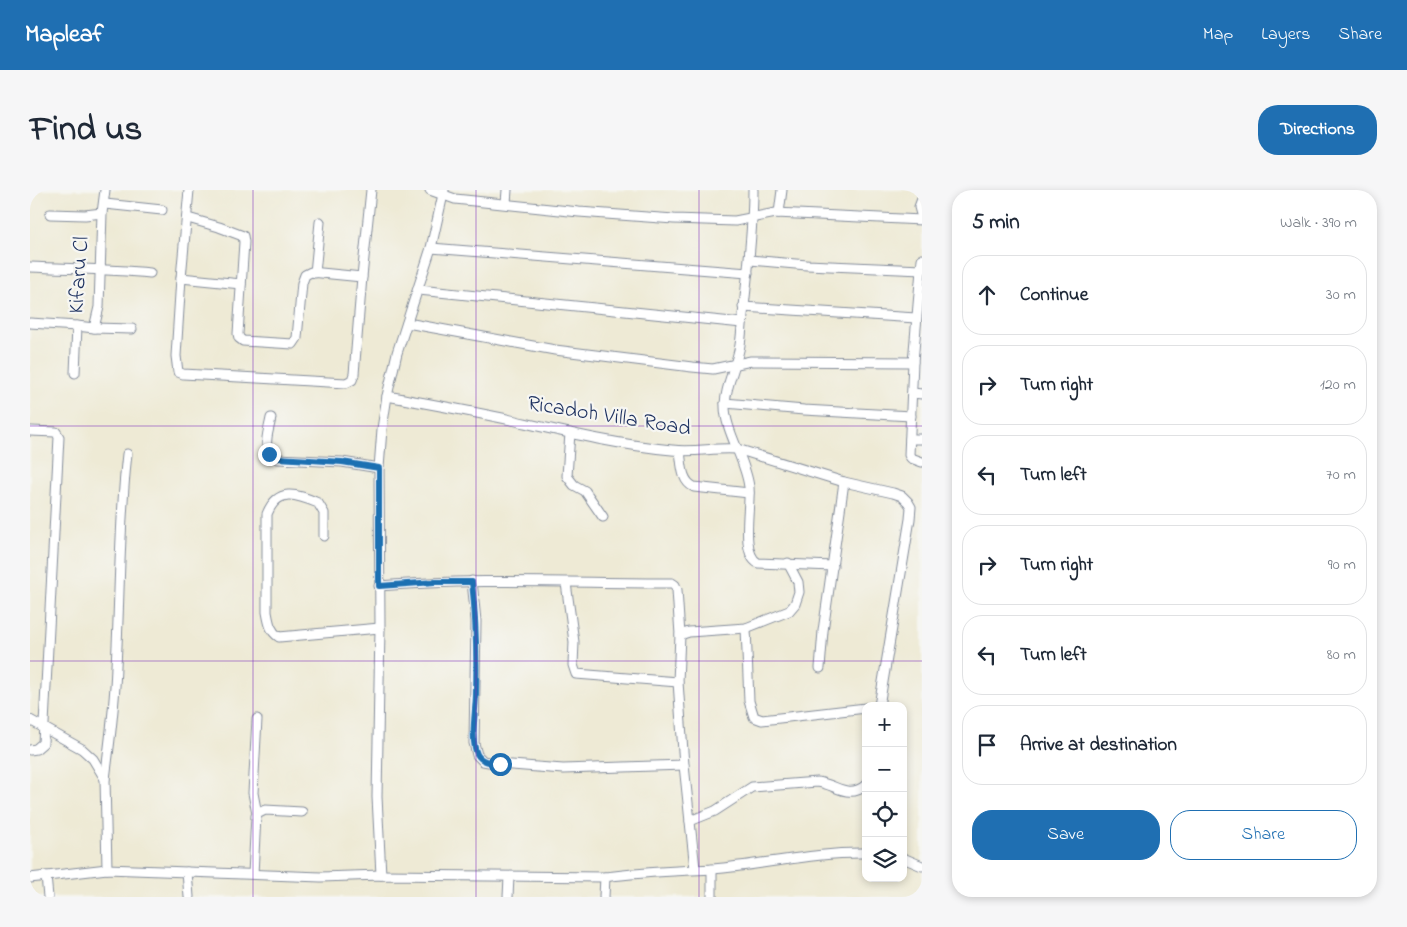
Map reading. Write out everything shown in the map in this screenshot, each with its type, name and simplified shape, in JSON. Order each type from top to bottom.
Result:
[{"type":"street","name":"Kifaru Cl","points":[[75,373],[77,326],[94,328],[99,307],[105,190]]},
{"type":"street","points":[[189,190],[176,356],[178,372],[183,374],[346,384],[352,380],[354,374],[371,190]]},
{"type":"street","points":[[430,190],[443,192],[455,199],[579,212],[722,221],[779,213],[922,219],[919,207],[922,199]]},
{"type":"street","points":[[506,203],[508,190]]},
{"type":"street","points":[[753,190],[750,260],[740,347],[729,382],[725,403],[726,413],[749,488],[748,536],[750,554],[754,561],[758,562],[833,566]]},
{"type":"street","points":[[779,213],[782,190]]},
{"type":"street","points":[[381,875],[377,797],[380,628],[379,468],[382,429],[397,353],[419,290],[431,248],[443,192]]},
{"type":"street","points":[[50,214],[86,215],[103,209],[162,210]]},
{"type":"street","points":[[188,218],[243,236],[239,338],[243,341],[292,344],[297,338],[302,283],[305,275],[311,272],[362,277]]},
{"type":"street","points":[[315,273],[320,222]]},
{"type":"street","points":[[431,248],[748,273]]},
{"type":"street","points":[[922,259],[916,318],[918,345],[913,362],[909,455],[911,458],[922,462]]},
{"type":"street","points":[[750,260],[921,270]]},
{"type":"street","points":[[30,266],[150,272]]},
{"type":"street","points":[[181,278],[242,284]]},
{"type":"street","points":[[419,290],[742,323]]},
{"type":"street","points":[[744,308],[916,318]]},
{"type":"street","points":[[30,323],[77,326]]},
{"type":"street","points":[[407,323],[555,350],[713,368],[727,367],[751,361],[913,362]]},
{"type":"street","points":[[94,328],[132,329]]},
{"type":"street","points":[[912,393],[922,394]]},
{"type":"street","name":"Ricadoh Villa Road","points":[[387,396],[475,412],[626,444],[680,451],[718,448],[737,449],[844,482],[902,496],[911,507],[910,518],[880,702]]},
{"type":"street","points":[[725,403],[911,416]]},
{"type":"street","points":[[271,418],[266,446],[269,454],[278,458],[342,462],[379,468]]},
{"type":"street","points":[[30,431],[56,432],[59,437],[43,743],[36,749],[30,750]]},
{"type":"street","points":[[570,433],[568,476],[574,485],[584,492],[603,518]]},
{"type":"street","points":[[910,438],[922,439]]},
{"type":"street","points":[[680,451],[684,478],[689,484],[694,487],[749,493]]},
{"type":"street","points":[[107,869],[105,779],[112,724],[116,667],[121,502],[127,454]]},
{"type":"street","points":[[820,668],[823,631],[844,482]]},
{"type":"street","points":[[324,536],[324,513],[318,503],[285,495],[278,497],[266,514],[267,612],[273,633],[279,637],[380,628]]},
{"type":"street","points":[[680,635],[689,632],[746,628],[789,611],[795,604],[800,592],[788,563]]},
{"type":"street","points":[[379,586],[435,582],[672,582],[677,590],[680,635],[678,682],[684,765],[695,869]]},
{"type":"street","points":[[472,582],[476,620],[474,743],[477,755],[483,761],[563,769],[684,765]]},
{"type":"street","points":[[566,583],[574,642],[573,665],[576,674],[678,682]]},
{"type":"street","points":[[746,628],[749,701],[754,717],[762,720],[862,708]]},
{"type":"street","points":[[253,874],[257,814],[253,794],[257,719]]},
{"type":"street","points":[[30,720],[82,749],[93,760],[105,779]]},
{"type":"street","points":[[690,821],[715,811],[752,787],[817,782],[826,783],[847,792],[858,792],[862,788]]},
{"type":"street","points":[[257,814],[265,810],[302,812]]},
{"type":"street","points":[[30,878],[107,869],[321,877],[381,875],[605,877],[641,872],[712,869],[862,853]]},
{"type":"street","points":[[907,860],[922,866]]},
{"type":"street","points":[[712,869],[712,897]]},
{"type":"street","points":[[187,872],[189,897]]},
{"type":"street","points":[[46,876],[48,897]]},
{"type":"street","points":[[508,897],[509,877]]},
{"type":"street","points":[[604,897],[605,877]]},
{"type":"route","points":[[269,454],[289,460],[342,462],[379,468],[379,586],[435,582],[472,582],[476,620],[474,743],[477,755],[483,761],[500,764]]}]
